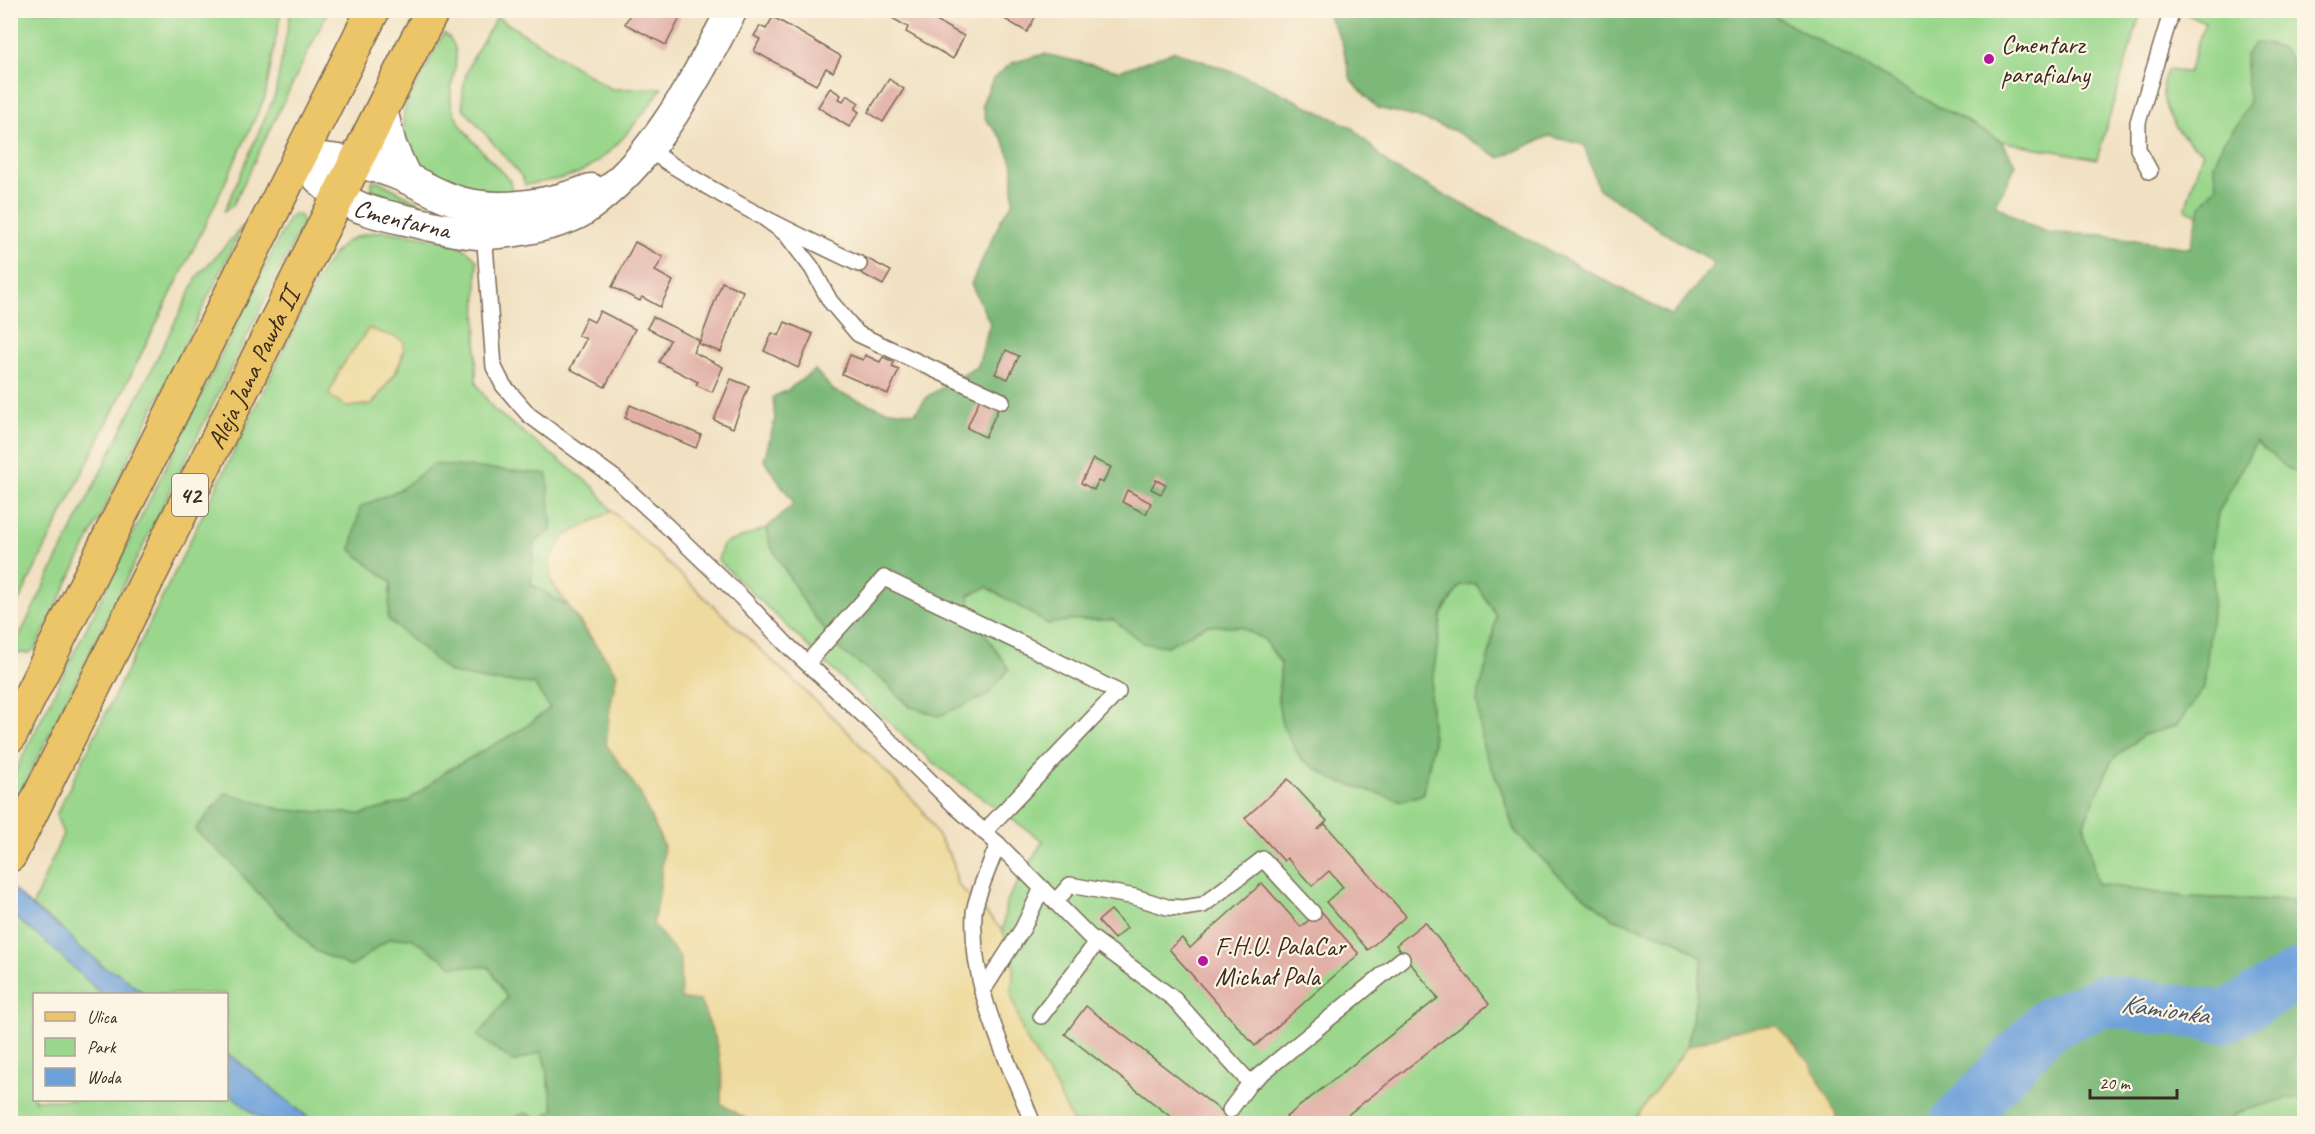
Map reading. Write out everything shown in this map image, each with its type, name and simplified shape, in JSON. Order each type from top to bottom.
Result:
[{"type":"main road","name":"Aleja Jana Pawła II","points":[[10,855],[433,10]]},
{"type":"main road","name":"Aleja Jana Pawła II","points":[[10,736],[370,16]]},
{"type":"street","name":"Cmentarna","points":[[299,156],[317,178],[338,196],[373,213],[444,229],[486,220],[575,195],[619,179],[649,150],[687,96],[732,10]]},
{"type":"street","name":"Cmentarna","points":[[382,110],[391,145],[406,178]]},
{"type":"street","name":"Cmentarna","points":[[299,156],[355,162],[406,178],[428,191],[460,202],[486,220]]},
{"type":"lane","points":[[2150,171],[2138,149],[2138,122],[2172,10]]},
{"type":"lane","points":[[649,150],[684,173],[760,215],[859,264]]},
{"type":"lane","points":[[760,215],[786,234],[812,268],[830,301],[858,334],[1002,400]]},
{"type":"lane","points":[[486,220],[494,367],[503,385],[529,415],[616,479],[669,528],[1097,942],[1174,999],[1250,1083]]},
{"type":"lane","points":[[807,663],[884,578],[1118,692],[984,832]]},
{"type":"lane","points":[[998,844],[974,911],[977,973],[992,1024],[1033,1124]]},
{"type":"lane","points":[[1056,900],[1070,885],[1135,897],[1167,907],[1183,908],[1203,905],[1263,859],[1313,913]]},
{"type":"lane","points":[[982,992],[1023,928],[1042,888]]},
{"type":"lane","points":[[1041,1016],[1097,942]]},
{"type":"lane","points":[[1230,1110],[1250,1083],[1402,959]]},
{"type":"green space","points":[[10,11],[281,11],[265,97],[209,217],[11,617]]},
{"type":"green space","points":[[291,11],[328,11],[233,205],[224,212],[275,95]]},
{"type":"green space","points":[[1326,11],[1765,11],[2001,141],[2016,165],[1995,204],[2026,224],[2049,233],[2102,235],[2190,248],[2201,206],[2217,186],[2214,164],[2223,142],[2238,124],[2249,102],[2245,55],[2255,43],[2270,45],[2288,54],[2304,102],[2304,474],[2287,468],[2256,442],[2218,513],[2211,554],[2214,592],[2204,688],[2176,726],[2143,735],[2112,760],[2084,823],[2097,884],[2186,897],[2304,901],[2304,1100],[2287,1098],[2236,1113],[2227,1124],[1835,1123],[1835,1115],[1735,1030],[1687,1047],[1703,958],[1676,940],[1612,918],[1560,877],[1514,830],[1502,792],[1483,747],[1477,700],[1490,651],[1496,615],[1476,584],[1460,585],[1442,613],[1430,697],[1433,743],[1423,794],[1402,801],[1334,780],[1301,759],[1282,725],[1278,701],[1281,663],[1265,640],[1241,627],[1207,625],[1167,646],[1143,643],[1114,620],[1074,620],[1048,624],[987,587],[969,595],[973,616],[1009,669],[987,696],[938,716],[911,707],[881,679],[841,651],[807,607],[770,545],[767,528],[794,503],[764,460],[775,420],[773,397],[786,391],[815,370],[834,391],[882,409],[915,413],[928,396],[978,366],[990,323],[971,284],[1002,218],[1013,203],[1013,164],[1002,138],[986,120],[982,104],[993,79],[1012,63],[1044,54],[1119,71],[1175,51],[1254,80],[1353,128],[1390,166],[1672,316],[1715,263],[1598,188],[1584,145],[1549,136],[1500,158],[1455,131],[1416,117],[1377,108],[1351,80],[1342,42]]},
{"type":"green space","name":"Cmentarz parafialny","points":[[1765,11],[2141,11],[2097,159],[2001,141]]},
{"type":"green space","points":[[2186,11],[2304,11],[2304,231],[2201,216],[2185,209],[2203,151],[2193,145],[2176,128],[2165,105],[2163,82],[2167,71],[2171,69],[2188,73],[2205,22],[2188,15]]},
{"type":"green space","points":[[497,17],[611,89],[662,88],[624,137],[601,159],[576,174],[525,185],[523,178],[463,108],[464,82],[472,60]]},
{"type":"green space","points":[[444,33],[455,48],[451,94],[454,112],[467,133],[510,181],[512,194],[477,193],[452,184],[417,164],[408,154],[403,121],[405,106]]},
{"type":"green space","points":[[372,181],[378,181],[424,205],[465,220],[407,207],[372,189]]},
{"type":"green space","points":[[295,214],[300,216],[303,223],[11,812],[11,782],[20,762],[289,218]]},
{"type":"green space","points":[[243,226],[35,649],[29,653],[16,653],[15,645],[198,276]]},
{"type":"green space","points":[[383,231],[435,238],[460,246],[470,253],[477,261],[476,383],[493,409],[594,487],[612,511],[565,536],[551,581],[567,606],[531,584],[534,543],[434,465],[401,489],[360,507],[351,550],[391,582],[388,619],[449,672],[484,680],[534,684],[551,707],[524,728],[447,771],[408,801],[362,814],[283,810],[226,793],[195,830],[229,860],[316,951],[351,967],[389,938],[411,938],[453,966],[489,967],[541,1051],[547,1065],[548,1083],[555,1109],[548,1123],[315,1123],[228,1055],[228,993],[144,993],[129,984],[117,972],[107,970],[95,958],[79,949],[59,925],[32,907],[63,834],[56,815],[322,271],[340,247],[353,238]],"holes":[[[369,328],[378,334],[385,334],[404,353],[396,373],[372,404],[347,407],[329,394],[340,369]]]},
{"type":"green space","points":[[2256,442],[2287,468],[2304,474],[2304,901],[2186,897],[2097,884],[2084,823],[2112,760],[2143,735],[2176,726],[2214,592],[2211,554],[2218,513]]},
{"type":"green space","points":[[434,464],[547,474],[552,530],[534,543],[531,584],[567,606],[617,674],[606,744],[640,793],[664,847],[660,888],[653,924],[680,957],[682,999],[700,1001],[715,1037],[722,1070],[721,1104],[753,1123],[504,1123],[525,1113],[542,1119],[554,1109],[546,1065],[541,1052],[514,1062],[478,1036],[507,998],[489,967],[453,966],[411,938],[389,939],[351,967],[316,951],[229,860],[195,830],[226,793],[283,810],[362,814],[408,801],[447,771],[524,728],[550,708],[534,684],[484,680],[449,672],[388,619],[391,582],[351,550],[360,507],[401,489]]},
{"type":"green space","points":[[767,528],[770,545],[881,679],[910,707],[973,616],[968,595],[987,587],[1048,624],[1074,620],[1114,620],[1143,643],[1167,646],[1207,625],[1241,627],[1265,640],[1281,664],[1278,701],[1373,791],[1402,801],[1424,794],[1433,743],[1430,697],[1442,613],[1460,585],[1476,584],[1496,615],[1490,651],[1502,792],[1514,830],[1560,877],[1612,918],[1676,940],[1703,959],[1687,1047],[1632,1123],[1073,1123],[1055,1086],[1024,1036],[1011,993],[1014,967],[1003,931],[1006,902],[1043,841],[937,766],[861,697],[718,560],[723,544]]},
{"type":"green space","points":[[13,916],[44,940],[102,993],[33,993],[33,1101],[228,1101],[228,1092],[251,1112],[270,1123],[11,1123],[10,987],[13,980],[10,978],[10,920]]},
{"type":"green space","points":[[2287,1098],[2304,1100],[2304,1123],[2227,1124],[2236,1113]]},
{"type":"sand","points":[[369,328],[404,342],[401,360],[398,368],[372,404],[347,407],[329,395],[340,369]]},
{"type":"sand","points":[[612,511],[840,724],[921,808],[953,861],[957,884],[1003,931],[1014,967],[1011,993],[1024,1036],[1055,1086],[1073,1123],[753,1123],[721,1104],[722,1070],[715,1037],[700,1001],[681,999],[680,957],[653,924],[660,888],[664,846],[640,793],[606,744],[617,674],[551,581],[550,558],[565,536]]},
{"type":"sand","points":[[1776,1025],[1811,1064],[1836,1115],[1835,1123],[1632,1123],[1687,1047],[1735,1030]]},
{"type":"water","points":[[11,887],[42,915],[65,931],[79,949],[89,953],[101,966],[117,973],[145,993],[102,993],[44,940],[11,915]]},
{"type":"water","points":[[228,1055],[315,1123],[270,1123],[251,1112],[228,1092]]},
{"type":"building","points":[[632,10],[684,10],[666,45],[625,24]]},
{"type":"building","points":[[878,10],[941,10],[936,21],[964,36],[953,59],[906,32],[908,27]]},
{"type":"building","points":[[989,10],[1039,10],[1027,32]]},
{"type":"building","points":[[773,17],[841,56],[833,72],[826,68],[816,85],[754,51],[760,39],[754,36],[760,26],[766,29]]},
{"type":"building","points":[[889,79],[904,89],[883,122],[868,112]]},
{"type":"building","points":[[830,88],[841,95],[839,99],[843,101],[847,95],[859,103],[855,109],[859,112],[849,127],[818,107]]},
{"type":"building","points":[[635,242],[663,257],[655,271],[673,281],[660,307],[642,297],[640,301],[612,287]]},
{"type":"building","points":[[866,258],[891,271],[883,285],[859,272]]},
{"type":"building","points":[[722,282],[743,291],[721,352],[699,344]]},
{"type":"building","points":[[600,311],[635,329],[605,387],[570,369],[586,339],[578,335],[586,318],[594,322]]},
{"type":"building","points":[[653,317],[699,340],[693,352],[723,367],[712,392],[696,385],[698,382],[659,362],[670,340],[647,328]]},
{"type":"building","points":[[785,322],[813,334],[798,368],[764,351],[772,333],[779,336]]},
{"type":"building","points":[[1006,350],[1019,356],[1008,379],[995,374]]},
{"type":"building","points":[[850,355],[863,360],[865,355],[880,362],[883,357],[894,362],[892,367],[899,370],[888,394],[842,374]]},
{"type":"building","points":[[731,379],[749,386],[733,428],[714,420]]},
{"type":"building","points":[[982,394],[1001,403],[985,437],[967,428]]},
{"type":"building","points":[[630,405],[701,435],[696,448],[625,418]]},
{"type":"building","points":[[1093,459],[1111,467],[1103,483],[1098,481],[1094,490],[1081,483]]},
{"type":"building","points":[[1156,480],[1166,485],[1161,494],[1151,489]]},
{"type":"building","points":[[1127,490],[1151,503],[1146,514],[1122,502]]},
{"type":"building","points":[[1288,779],[1327,821],[1317,830],[1325,824],[1406,916],[1368,950],[1326,902],[1343,887],[1329,871],[1312,886],[1287,858],[1284,861],[1245,818]]},
{"type":"building","points":[[1262,883],[1301,927],[1320,910],[1359,954],[1255,1046],[1169,949],[1182,938],[1190,948]]},
{"type":"building","points":[[1111,910],[1127,928],[1114,939],[1098,921]]},
{"type":"building","points":[[1425,922],[1489,1004],[1336,1124],[1291,1124],[1286,1117],[1438,998],[1396,945]]},
{"type":"building","points":[[1086,1006],[1238,1124],[1180,1124],[1065,1034]]},
{"type":"waterway","name":"Kamionka","points":[[1955,1124],[2048,1024],[2105,1000],[2225,1017],[2304,972]]},
{"type":"place","name":"Cmentarz parafialny","points":[[1989,59]]},
{"type":"place","name":"F.H.U. PalaCar Michał Pala","points":[[1203,961]]}]
